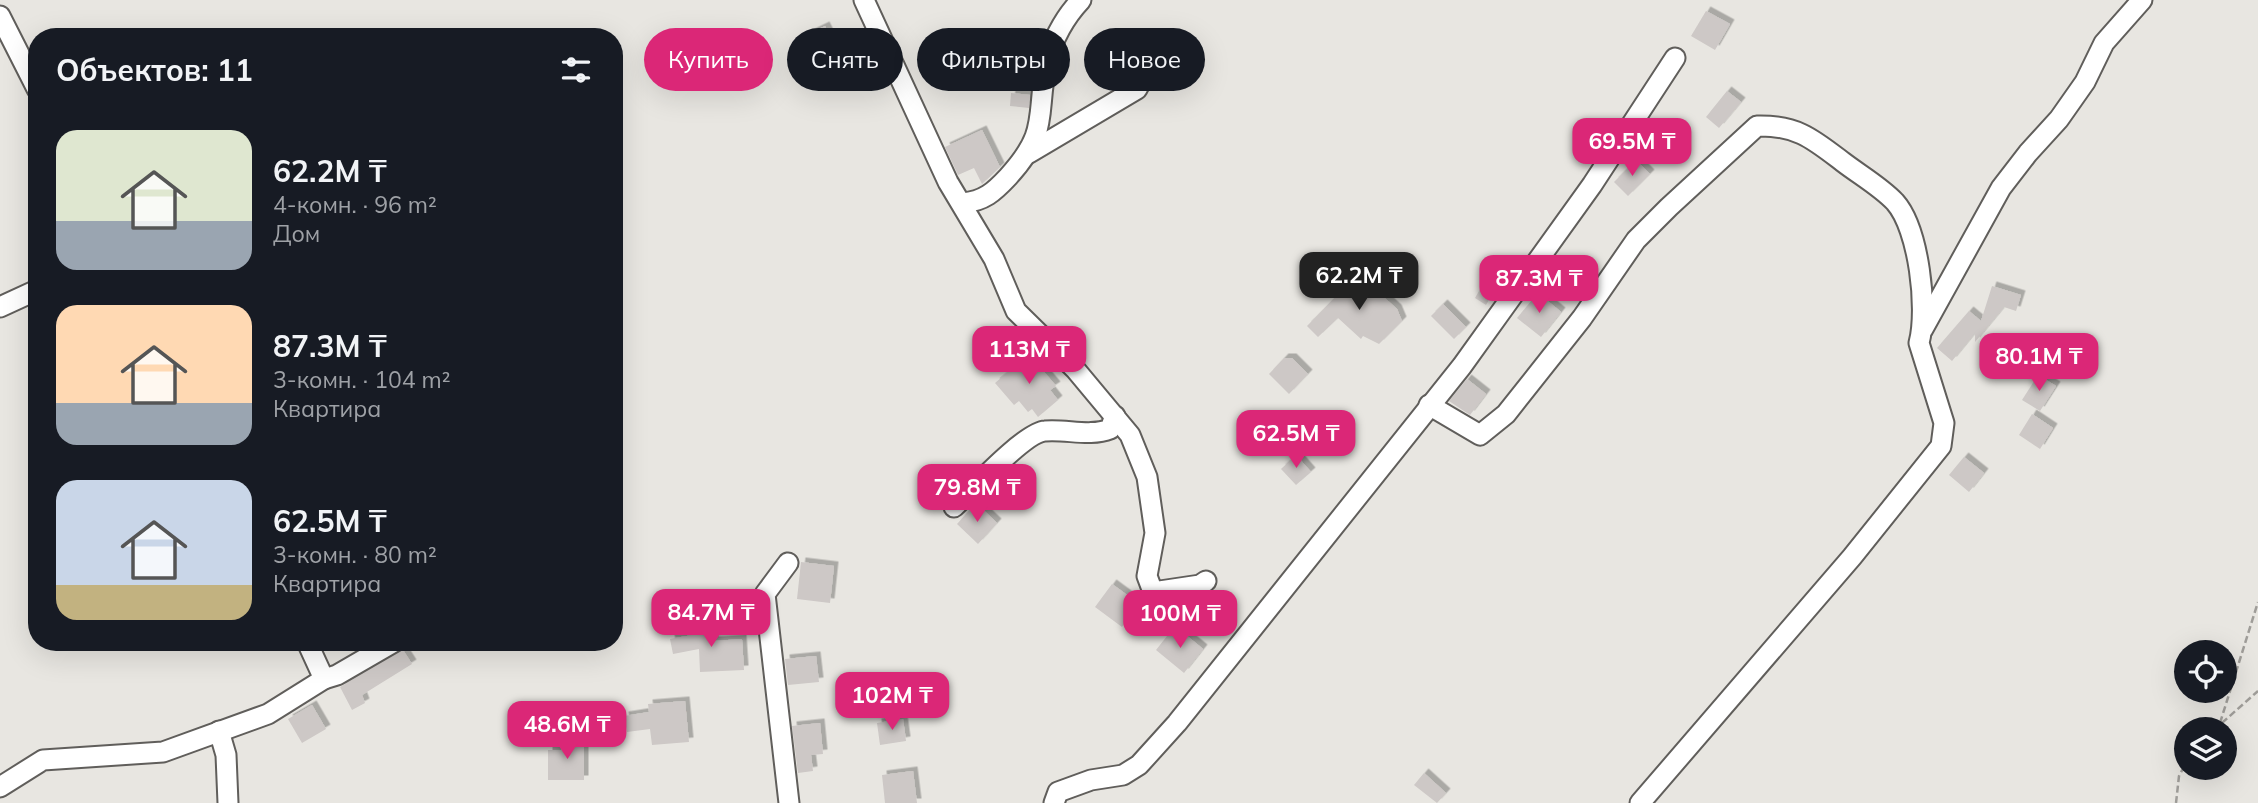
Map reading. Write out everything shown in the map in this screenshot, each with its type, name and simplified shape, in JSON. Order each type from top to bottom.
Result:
[{"type":"street","points":[[864,0],[948,181],[994,259],[1016,311],[1075,369],[1130,435],[1147,478],[1155,533],[1147,576],[1153,592],[1200,585],[1206,581]]},
{"type":"street","points":[[1029,153],[1038,132],[1047,62],[1062,25],[1081,0]]},
{"type":"street","points":[[1640,803],[1843,568],[1941,446],[1944,423],[1919,343],[1922,332],[2001,188],[2066,110],[2085,82],[2104,43],[2142,0]]},
{"type":"street","points":[[0,16],[28,71]]},
{"type":"street","points":[[1054,803],[1058,792],[1091,780],[1123,775],[1139,765],[1177,723],[1462,366],[1592,186],[1675,58]]},
{"type":"street","points":[[963,203],[980,201],[995,191],[1029,153],[1133,91]]},
{"type":"street","points":[[1429,405],[1480,435],[1497,421],[1582,318],[1636,240],[1668,206],[1757,127],[1776,126],[1808,134],[1896,203],[1911,237],[1921,274],[1922,332]]},
{"type":"street","points":[[0,307],[28,294]]},
{"type":"street","points":[[954,507],[1013,450],[1042,430],[1099,433],[1110,429],[1115,416]]},
{"type":"street","points":[[788,563],[765,594],[789,803]]},
{"type":"street","points":[[311,651],[324,679]]},
{"type":"street","points":[[0,786],[43,760],[163,751],[219,732],[268,714],[324,679],[337,675],[378,651]]},
{"type":"street","points":[[219,732],[226,755],[228,803]]},
{"type":"path","points":[[2222,717],[2258,602]]},
{"type":"path","points":[[2227,717],[2258,691]]},
{"type":"path","points":[[2176,803],[2179,780]]},
{"type":"building","points":[[1706,11],[1730,24],[1715,50],[1691,36]]},
{"type":"building","points":[[1727,91],[1741,102],[1719,128],[1706,117]]},
{"type":"building","points":[[1011,93],[1030,95],[1029,108],[1010,106]]},
{"type":"building","points":[[982,130],[1000,167],[982,184],[974,168],[958,175],[945,147]]},
{"type":"building","points":[[1636,160],[1650,174],[1628,196],[1614,182]]},
{"type":"building","points":[[1491,270],[1503,276],[1486,305],[1475,298]]},
{"type":"building","points":[[1358,274],[1397,309],[1402,321],[1379,344],[1363,336],[1361,339],[1338,318],[1318,337],[1307,326]]},
{"type":"building","points":[[1992,286],[2021,295],[2016,311],[2004,307],[1975,342],[1975,333],[1952,361],[1937,348],[1969,311],[1981,321]]},
{"type":"building","points":[[1538,293],[1561,312],[1541,337],[1517,318]]},
{"type":"building","points":[[1443,304],[1466,327],[1454,339],[1431,316]]},
{"type":"building","points":[[1029,354],[1056,386],[1050,390],[1058,400],[1038,417],[1032,409],[1028,412],[1019,401],[1014,405],[995,383]]},
{"type":"building","points":[[1284,358],[1292,358],[1308,374],[1289,394],[1269,374]]},
{"type":"building","points":[[2038,375],[2056,386],[2040,411],[2022,400]]},
{"type":"building","points":[[1467,379],[1486,394],[1470,415],[1449,401]]},
{"type":"building","points":[[2032,414],[2053,428],[2040,449],[2019,435]]},
{"type":"building","points":[[1296,455],[1311,472],[1296,485],[1281,469]]},
{"type":"building","points":[[1964,457],[1984,473],[1969,492],[1949,475]]},
{"type":"building","points":[[976,503],[997,523],[978,544],[957,524]]},
{"type":"building","points":[[801,562],[834,566],[830,603],[797,599]]},
{"type":"building","points":[[1112,584],[1138,603],[1122,627],[1095,607]]},
{"type":"building","points":[[713,617],[714,641],[742,639],[744,670],[700,672],[699,649],[673,654],[670,639],[698,634],[697,618]]},
{"type":"building","points":[[1175,626],[1203,649],[1184,673],[1156,650]]},
{"type":"building","points":[[401,651],[412,664],[362,695],[365,703],[352,710],[340,687]]},
{"type":"building","points":[[816,656],[819,682],[788,685],[785,659]]},
{"type":"building","points":[[685,701],[689,742],[652,745],[650,729],[627,732],[624,716],[649,712],[648,704]]},
{"type":"building","points":[[312,705],[326,729],[302,743],[288,719]]},
{"type":"building","points":[[903,719],[906,741],[880,745],[877,723]]},
{"type":"building","points":[[820,723],[823,754],[811,755],[813,771],[798,773],[792,726]]},
{"type":"building","points":[[584,739],[584,780],[548,780],[548,750],[561,750],[561,740]]},
{"type":"building","points":[[913,771],[917,803],[885,803],[882,775]]},
{"type":"building","points":[[1424,773],[1446,793],[1437,803],[1414,785]]}]
